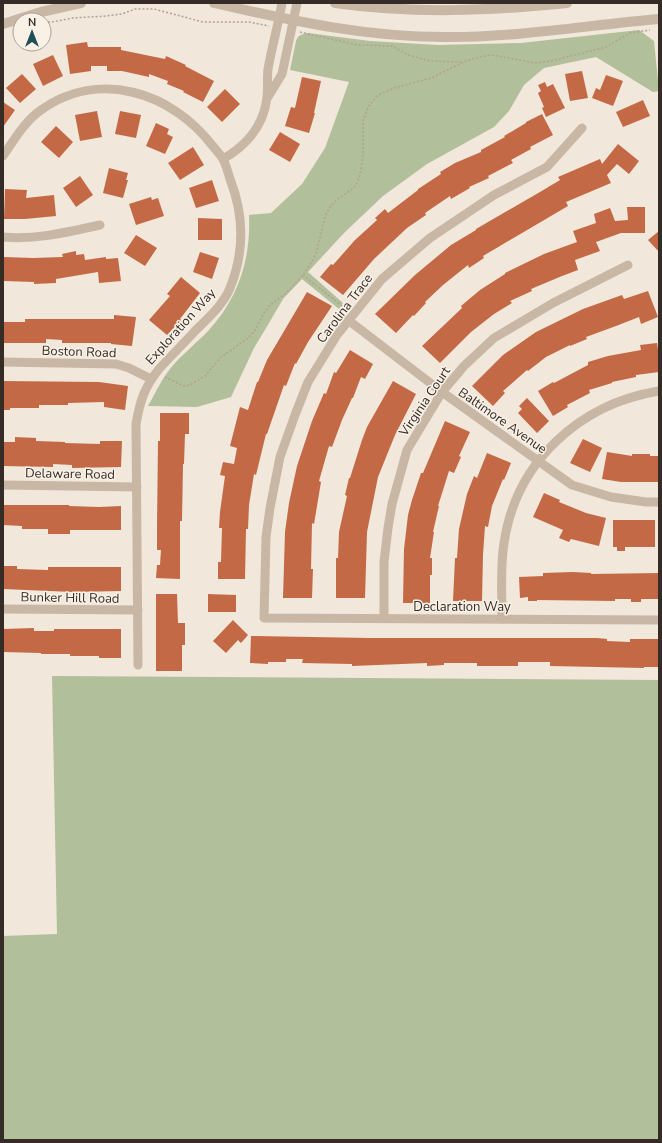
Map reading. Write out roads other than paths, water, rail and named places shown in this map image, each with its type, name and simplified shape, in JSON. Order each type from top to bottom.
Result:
[{"type":"street","points":[[3,24],[41,12],[81,3]]},
{"type":"street","points":[[214,3],[292,26],[449,38],[515,35],[659,19]]},
{"type":"street","points":[[223,159],[237,151],[249,140],[257,129],[263,114],[267,98],[268,70],[282,3]]},
{"type":"street","points":[[267,98],[282,74],[297,3]]},
{"type":"street","points":[[335,3],[373,8],[447,11],[567,3]]},
{"type":"street","name":"Exploration Way","points":[[3,156],[25,125],[40,111],[57,100],[74,93],[95,89],[116,90],[140,94],[168,105],[189,119],[223,159],[234,189],[241,217],[242,239],[230,287],[221,305],[154,375],[139,403],[136,424],[138,665]]},
{"type":"street","name":"Carolina Trace","points":[[264,618],[266,537],[280,456],[308,382],[337,335],[382,279],[430,238],[494,196],[547,167],[582,128]]},
{"type":"street","points":[[3,237],[18,239],[38,238],[100,226]]},
{"type":"street","name":"Virginia Court","points":[[384,618],[384,562],[392,504],[407,450],[442,392],[464,366],[494,338],[553,303],[628,265]]},
{"type":"street","name":"Baltimore Avenue","points":[[348,320],[442,392],[572,485],[611,498],[659,502]]},
{"type":"street","name":"Boston Road","points":[[3,362],[116,364],[154,375]]},
{"type":"street","points":[[502,619],[503,557],[507,530],[514,506],[529,476],[560,437],[581,420],[591,414],[624,400],[659,392]]},
{"type":"street","name":"Delaware Road","points":[[3,485],[137,487]]},
{"type":"street","name":"Bunker Hill Road","points":[[3,609],[138,610]]},
{"type":"street","name":"Declaration Way","points":[[264,618],[659,620]]}]
